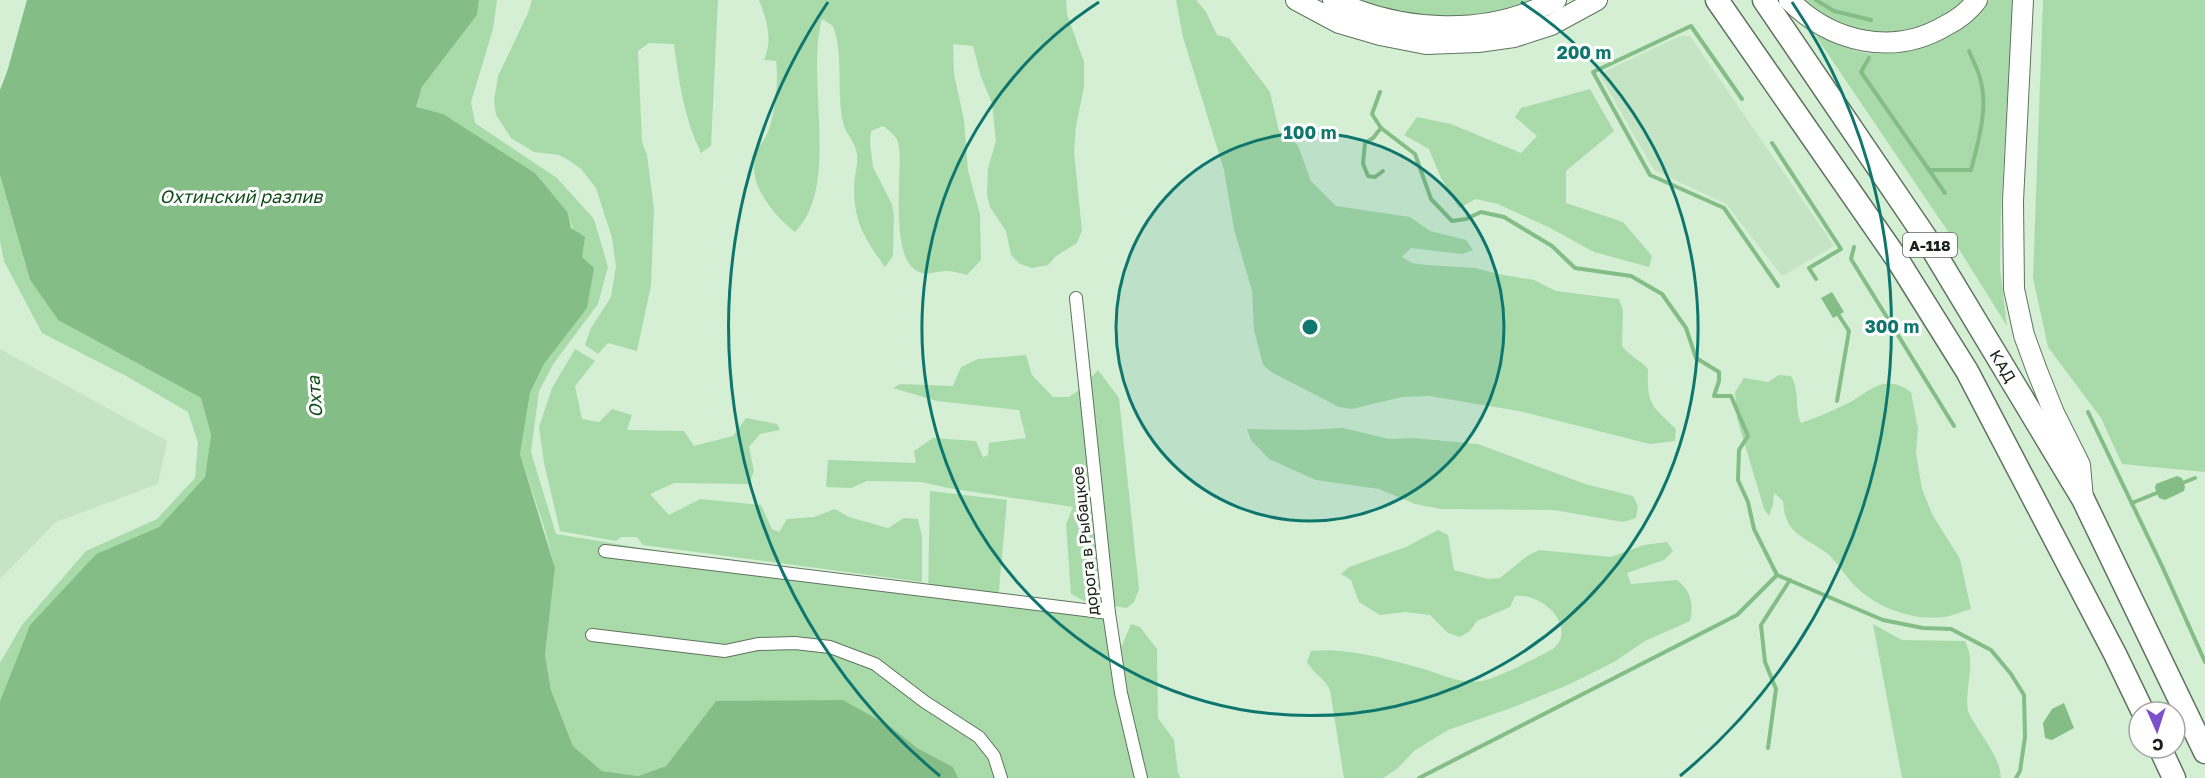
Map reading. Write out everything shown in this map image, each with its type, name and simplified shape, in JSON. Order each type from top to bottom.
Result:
[{"type":"highway","name":"КАД","points":[[1718,0],[1897,259],[1967,371],[2137,700]]},
{"type":"highway","name":"КАД","points":[[1764,0],[1924,236],[2083,499],[2205,752]]},
{"type":"highway","points":[[2166,760],[2174,778]]},
{"type":"main road","points":[[1296,0],[1339,23],[1380,35],[1426,44],[1478,42],[1514,37],[1551,25],[1597,0]]},
{"type":"main road","points":[[1334,0],[1353,9],[1400,22],[1439,27],[1472,25],[1505,19],[1556,0]]},
{"type":"main road","points":[[1789,0],[1816,22],[1834,31],[1859,40],[1879,43],[1907,42],[1931,34],[1956,20],[1977,0]]},
{"type":"main road","points":[[2023,0],[2013,201],[2014,289],[2024,335],[2036,368],[2054,413],[2080,465],[2083,499]]},
{"type":"street","name":"дорога в Рыбацкое","points":[[1076,298],[1109,613],[1121,693],[1141,778]]},
{"type":"street","points":[[605,551],[1109,613]]},
{"type":"street","points":[[592,634],[725,651],[758,644],[795,642],[830,647],[875,664],[925,702],[980,737],[994,756],[1001,778]]},
{"type":"shaded area","points":[[479,0],[497,0],[493,29],[471,102],[475,123],[557,178],[594,219],[608,267],[598,304],[554,363],[539,391],[531,452],[556,534],[928,595],[930,491],[1007,500],[998,602],[1106,618],[1137,778],[958,778],[952,767],[917,748],[891,727],[716,701],[666,766],[638,776],[602,771],[573,746],[551,690],[545,655],[555,568],[520,454],[530,393],[544,364],[586,308],[581,257],[568,213],[416,107],[422,87],[477,15]]},
{"type":"shaded area","points":[[532,0],[718,0],[711,146],[701,153],[686,113],[674,44],[649,43],[638,51],[642,142],[647,155],[654,209],[651,285],[637,351],[608,343],[598,354],[585,345],[591,328],[611,297],[616,266],[612,238],[596,188],[581,169],[570,161],[559,155],[534,152],[511,138],[496,115],[494,101],[498,76]]},
{"type":"shaded area","points":[[759,0],[1066,0],[1067,14],[1084,62],[1084,87],[1076,126],[1074,152],[1082,231],[1077,243],[1056,256],[1048,265],[1032,268],[1020,264],[1011,255],[1006,231],[990,207],[987,194],[988,168],[996,141],[992,103],[981,77],[973,46],[953,44],[954,74],[964,120],[968,170],[980,215],[981,260],[967,275],[948,271],[922,273],[911,266],[904,253],[900,236],[898,143],[894,135],[883,126],[871,131],[870,143],[873,167],[892,204],[894,216],[893,256],[885,267],[866,239],[856,211],[854,187],[857,155],[843,122],[836,37],[833,26],[822,19],[817,71],[819,160],[816,188],[809,212],[795,232],[771,208],[758,187],[755,176],[756,154],[767,134],[772,118],[777,78],[776,61],[764,60],[768,45],[768,30]]},
{"type":"shaded area","points":[[1176,0],[1196,0],[1206,12],[1217,35],[1229,38],[1270,92],[1279,131],[1290,137],[1298,146],[1311,181],[1336,206],[1410,217],[1430,231],[1466,240],[1473,250],[1462,254],[1411,248],[1402,257],[1412,263],[1475,268],[1534,280],[1556,291],[1619,299],[1623,310],[1622,346],[1648,369],[1648,390],[1652,404],[1676,429],[1675,441],[1650,444],[1519,411],[1429,396],[1402,397],[1352,409],[1339,407],[1273,373],[1263,365],[1254,330],[1252,291],[1234,229],[1224,170],[1183,37]]},
{"type":"shaded area","points":[[1348,0],[1540,0],[1491,14],[1440,19],[1399,15]]},
{"type":"shaded area","points":[[1798,0],[1965,0],[1948,16],[1927,27],[1874,36],[1824,18]]},
{"type":"shaded area","points":[[1989,0],[2013,0],[2001,209],[2000,269],[2007,326],[1947,230],[1815,35],[1847,48],[1867,53],[1884,54],[1919,49],[1951,35],[1978,14]]},
{"type":"shaded area","points":[[2043,0],[2205,0],[2205,472],[2122,464],[2101,418],[2048,347],[2033,278]]},
{"type":"shaded area","points":[[1680,36],[1690,36],[1834,246],[1782,276],[1726,204],[1654,170],[1599,74]]},
{"type":"shaded area","points":[[1590,89],[1614,131],[1566,171],[1566,203],[1623,222],[1652,256],[1649,267],[1594,252],[1498,204],[1476,199],[1459,208],[1441,178],[1429,149],[1404,135],[1417,117],[1451,124],[1521,153],[1537,136],[1515,117],[1521,108]]},
{"type":"shaded area","points":[[0,175],[30,280],[58,320],[201,398],[211,435],[205,477],[159,527],[96,554],[30,625],[0,701],[0,663],[22,625],[86,551],[157,519],[195,478],[198,443],[188,412],[128,377],[42,333],[4,261],[0,241]]},
{"type":"shaded area","points":[[0,349],[167,441],[158,484],[56,522],[0,579]]},
{"type":"shaded area","points":[[575,349],[595,361],[575,386],[582,419],[599,422],[612,409],[632,415],[627,430],[684,431],[694,446],[733,436],[746,418],[777,424],[780,430],[760,434],[749,447],[754,471],[749,484],[674,483],[650,494],[669,515],[700,499],[761,505],[772,529],[779,532],[787,519],[814,517],[835,509],[849,517],[888,528],[904,518],[918,519],[922,537],[922,582],[643,545],[637,537],[621,537],[616,541],[560,531],[544,463],[539,427],[552,388]]},
{"type":"shaded area","points":[[1026,355],[1032,375],[1053,397],[1069,397],[1098,370],[1119,398],[1139,589],[1134,602],[1127,608],[1086,602],[1071,594],[1066,524],[1073,507],[921,482],[867,481],[851,488],[826,487],[828,460],[916,463],[914,451],[933,438],[976,441],[983,457],[988,455],[989,443],[1026,438],[1019,410],[937,401],[893,388],[900,384],[953,386],[961,367],[978,359]]},
{"type":"shaded area","points":[[1779,375],[1791,376],[1794,382],[1801,423],[1839,408],[1876,386],[1892,384],[1911,392],[1918,429],[1916,453],[1922,489],[1932,514],[1960,559],[1971,609],[1932,618],[1908,615],[1885,607],[1864,594],[1828,554],[1804,539],[1792,528],[1785,513],[1783,501],[1774,493],[1769,516],[1764,509],[1737,418],[1735,392],[1744,378],[1768,382]]},
{"type":"shaded area","points":[[1343,428],[1389,439],[1413,438],[1478,444],[1585,484],[1633,496],[1638,506],[1636,518],[1623,522],[1554,510],[1441,509],[1415,504],[1379,489],[1316,480],[1269,459],[1251,440],[1247,429]]},
{"type":"shaded area","points":[[1438,530],[1448,535],[1454,570],[1488,579],[1500,578],[1527,556],[1539,550],[1611,557],[1644,545],[1667,542],[1673,551],[1664,560],[1627,573],[1631,584],[1677,580],[1686,588],[1690,598],[1692,609],[1690,621],[1645,641],[1614,662],[1570,684],[1448,730],[1414,751],[1397,769],[1383,778],[1344,778],[1330,690],[1307,662],[1311,651],[1324,650],[1366,655],[1473,682],[1489,679],[1517,667],[1553,649],[1560,639],[1559,620],[1554,613],[1540,602],[1523,596],[1515,596],[1510,607],[1477,621],[1470,631],[1460,637],[1448,633],[1430,615],[1405,612],[1380,615],[1359,602],[1351,580],[1341,574],[1349,567],[1406,547]]},
{"type":"shaded area","points":[[1131,624],[1140,627],[1157,649],[1158,718],[1174,740],[1178,773],[1181,778],[1147,778],[1125,692],[1121,648]]},
{"type":"shaded area","points":[[1873,624],[1902,640],[1965,641],[1970,659],[1968,711],[1996,758],[2001,778],[1902,778]]},
{"type":"water","name":"Охтинский разлив","points":[[27,0],[479,0],[477,15],[422,87],[416,107],[443,114],[535,173],[568,213],[571,228],[585,237],[582,257],[594,268],[587,308],[544,364],[530,393],[520,454],[555,568],[545,655],[551,690],[573,746],[602,771],[638,776],[666,766],[716,701],[843,700],[891,727],[917,748],[953,767],[958,778],[0,778],[0,701],[30,625],[96,554],[159,527],[205,477],[211,435],[201,398],[58,320],[30,280],[0,175],[0,90]]},
{"type":"water","points":[[1832,292],[1844,312],[1833,318],[1821,298]]},
{"type":"water","points":[[2177,476],[2182,478],[2184,491],[2165,500],[2159,498],[2155,488],[2156,484]]},
{"type":"water","points":[[2064,703],[2074,728],[2052,740],[2045,738],[2043,723],[2052,709]]},
{"type":"waterway","points":[[1816,0],[1834,11],[1871,20]]},
{"type":"waterway","points":[[1742,99],[1691,26],[1593,72],[1650,175],[1724,208],[1778,286]]},
{"type":"waterway","points":[[1930,170],[1971,170],[1981,126],[1983,93],[1980,78],[1969,51]]},
{"type":"waterway","points":[[1869,58],[1861,72],[1945,193]]},
{"type":"waterway","points":[[1380,92],[1372,114],[1381,128],[1415,154],[1431,199],[1452,221],[1466,219],[1481,212],[1504,217],[1552,246],[1575,268],[1631,276],[1662,294],[1686,328],[1696,358],[1719,372],[1719,381],[1714,396],[1731,396],[1748,436],[1739,450],[1738,480],[1748,502],[1754,529],[1777,575],[1883,620],[1923,628],[1951,629],[1991,650],[2011,674],[2024,695],[2025,737],[2020,771],[2016,778]]},
{"type":"waterway","points":[[1381,128],[1373,138],[1365,143],[1363,164],[1368,176],[1375,177],[1383,171]]},
{"type":"waterway","points":[[1772,143],[1841,249],[1809,268],[1816,279]]},
{"type":"waterway","points":[[1854,247],[1851,259],[1954,426]]},
{"type":"waterway","points":[[1836,311],[1849,331],[1837,401]]},
{"type":"waterway","points":[[2088,412],[2205,662]]},
{"type":"waterway","points":[[2180,484],[2195,478]]},
{"type":"waterway","points":[[2132,503],[2159,492]]},
{"type":"waterway","points":[[1419,778],[1737,615],[1777,575]]},
{"type":"waterway","points":[[1768,748],[1776,689],[1765,662],[1761,625],[1790,580]]},
{"type":"water label","name":"Охта","points":[[314,397]]}]
